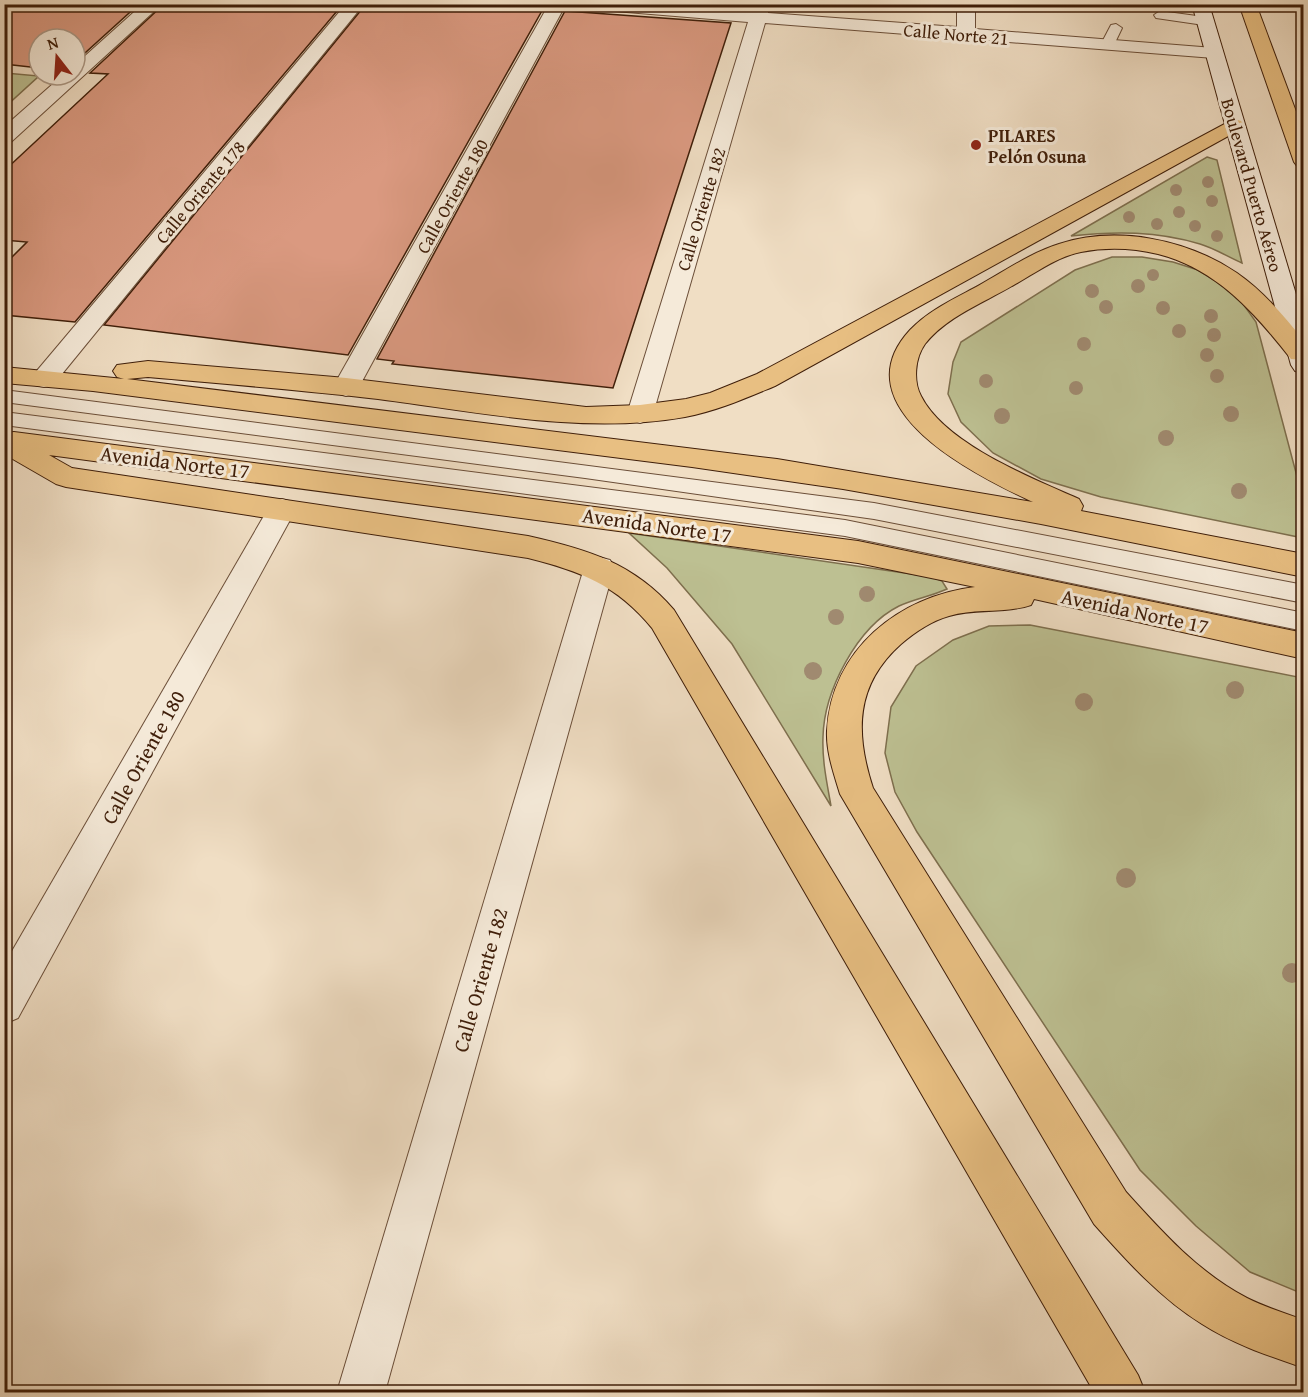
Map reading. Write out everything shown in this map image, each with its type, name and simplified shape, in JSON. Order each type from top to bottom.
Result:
[{"type":"main road","points":[[1246,7],[1304,162]]},
{"type":"main road","points":[[44,379],[148,369],[346,387],[586,416],[640,414],[686,408],[744,391],[1234,125]]},
{"type":"main road","points":[[1129,530],[1006,478],[959,450],[922,418],[907,395],[903,373],[911,347],[922,333],[945,314],[1063,249],[1079,245],[1136,243],[1194,258],[1228,276],[1260,304],[1302,359]]},
{"type":"main road","points":[[4,375],[93,383],[777,469],[924,492],[1129,530],[1304,566]]},
{"type":"main road","points":[[4,441],[66,477],[528,548],[574,557],[620,577],[634,587],[651,602],[663,619],[1121,1392]]},
{"type":"main road","name":"Avenida Norte 17","points":[[4,441],[858,552],[943,567],[1105,605],[1304,646]]},
{"type":"main road","points":[[1105,605],[992,597],[963,600],[912,618],[890,633],[872,651],[857,674],[848,701],[844,730],[848,761],[858,794],[1110,1208],[1142,1244],[1179,1279],[1219,1308],[1262,1330],[1304,1344]]},
{"type":"street","points":[[4,138],[154,4]]},
{"type":"street","name":"Calle Oriente 178","points":[[44,379],[356,4]]},
{"type":"street","name":"Calle Oriente 180","points":[[346,387],[558,4]]},
{"type":"street","name":"Calle Norte 21","points":[[590,4],[760,11],[966,35],[1214,53]]},
{"type":"street","points":[[966,4],[966,35]]},
{"type":"street","name":"Calle Oriente 182","points":[[640,414],[760,11]]},
{"type":"street","name":"Boulevard Puerto Aéreo","points":[[1202,13],[1302,359]]},
{"type":"street","name":"Calle Oriente 180","points":[[4,1004],[282,509]]},
{"type":"street","name":"Calle Oriente 182","points":[[361,1392],[599,568]]},
{"type":"lane","points":[[1160,15],[1202,13]]},
{"type":"lane","points":[[1107,46],[1116,28]]},
{"type":"lane","points":[[4,396],[596,472],[874,511],[1304,594]]},
{"type":"lane","points":[[4,418],[845,528],[1304,622]]},
{"type":"green space","points":[[5,73],[27,75],[27,87],[5,107]]},
{"type":"green space","points":[[1207,157],[1217,160],[1242,263],[1205,246],[1152,234],[1104,233],[1071,236]]},
{"type":"green space","points":[[1112,257],[1142,257],[1173,262],[1198,270],[1236,294],[1256,322],[1303,499],[1303,538],[1101,497],[1041,479],[993,453],[961,422],[948,394],[953,362],[961,342],[1075,270]]},
{"type":"green space","points":[[629,533],[932,577],[942,581],[947,589],[899,606],[870,629],[857,645],[836,681],[829,700],[823,737],[824,763],[831,806],[732,644],[667,568]]},
{"type":"green space","points":[[1030,625],[1303,678],[1303,1294],[1250,1272],[1196,1226],[1140,1170],[917,832],[895,792],[885,753],[891,707],[916,666],[953,640],[989,626]]},
{"type":"building","points":[[4,4],[139,4],[87,51],[87,27],[27,27],[27,67],[4,64]]},
{"type":"building","points":[[164,4],[343,4],[75,322],[4,315],[4,265],[27,242],[4,240],[4,171],[108,74],[90,73]]},
{"type":"building","points":[[366,4],[483,4],[543,9],[348,355],[104,325]]},
{"type":"building","points":[[565,11],[731,23],[613,388],[392,364],[394,361],[377,359]]},
{"type":"place","name":"PILARES Pelón Osuna","points":[[976,145]]}]
